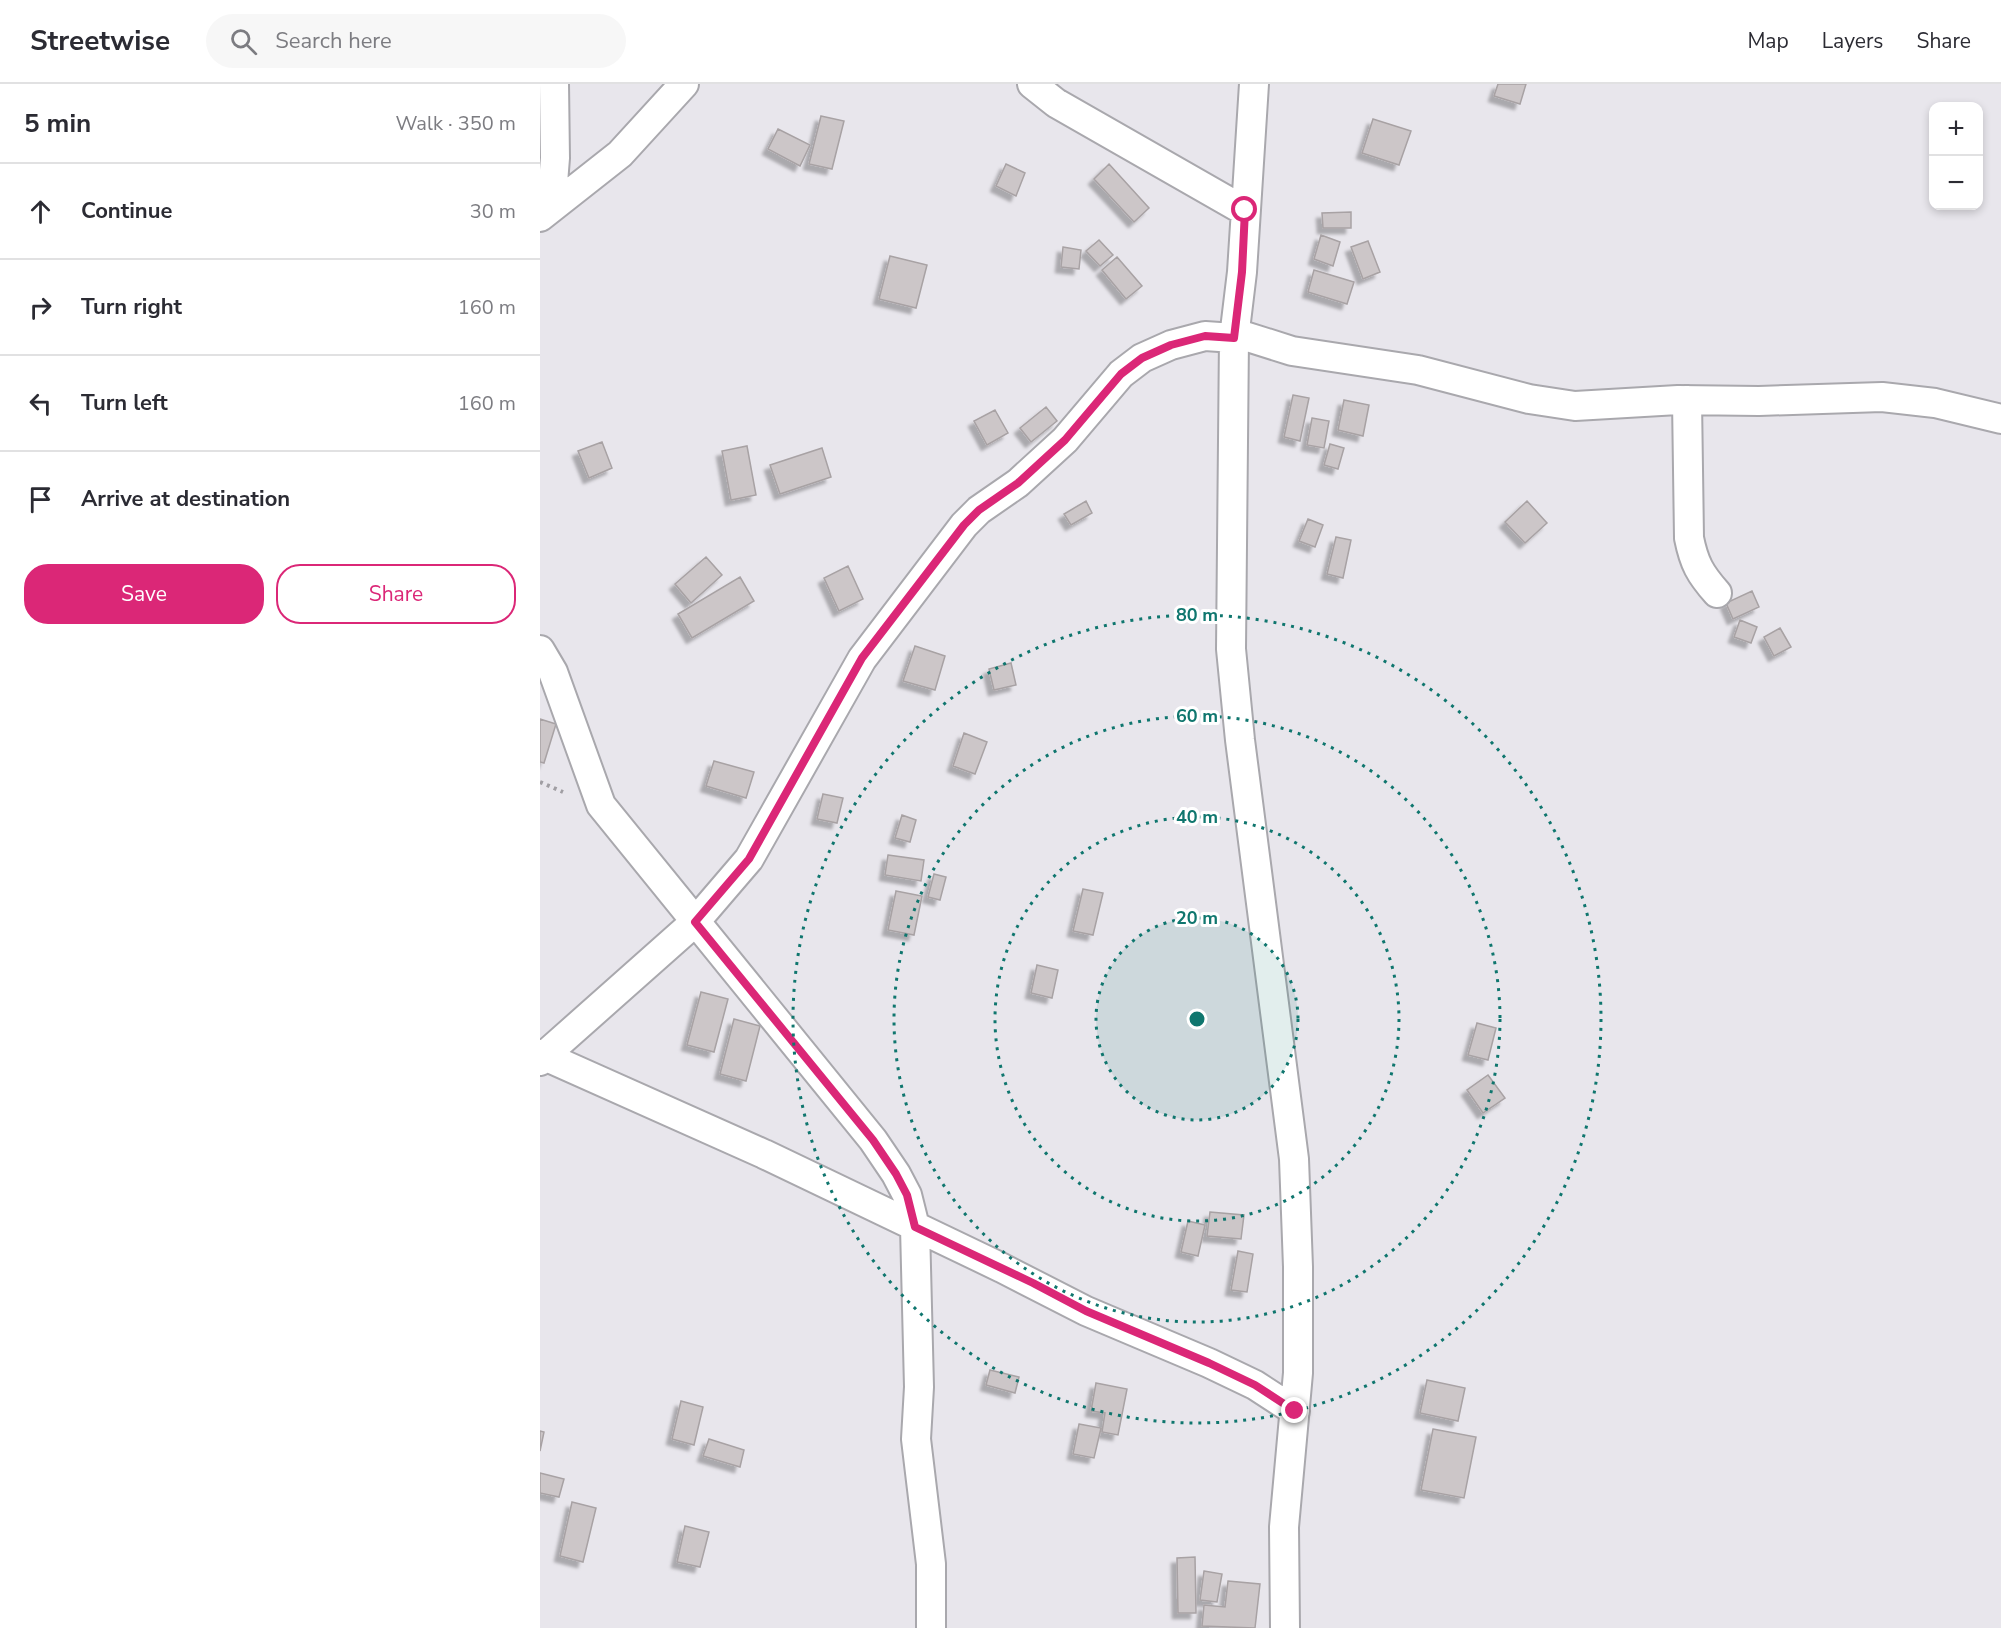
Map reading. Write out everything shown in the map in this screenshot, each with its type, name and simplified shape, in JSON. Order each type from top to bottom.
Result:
[{"type":"street","points":[[545,213],[555,158],[554,84]]},
{"type":"street","points":[[545,213],[620,154],[684,84]]},
{"type":"street","points":[[1032,84],[1056,103],[1245,210]]},
{"type":"street","points":[[1254,84],[1242,272],[1234,335],[1231,649],[1240,740],[1294,1159],[1298,1267],[1298,1373],[1284,1527],[1285,1628]]},
{"type":"street","points":[[1295,1411],[1255,1385],[1086,1311],[993,1263],[764,1154],[541,1057],[695,922],[749,859],[862,658],[964,525],[979,510],[1018,483],[1065,440],[1121,374],[1142,358],[1171,345],[1205,336],[1234,335],[1292,351],[1418,370],[1529,399],[1575,406],[1688,400],[1759,401],[1882,397],[1935,403],[2001,419]]},
{"type":"street","points":[[1688,400],[1689,538],[1693,560],[1703,577],[1717,593]]},
{"type":"street","points":[[540,650],[553,672],[601,805],[873,1140],[907,1195],[915,1227],[919,1387],[916,1438],[931,1564],[931,1628]]},
{"type":"building","points":[[1498,84],[1526,84],[1520,104],[1494,96]]},
{"type":"building","points":[[821,116],[844,121],[832,169],[809,164]]},
{"type":"building","points":[[1373,119],[1411,131],[1399,165],[1362,153]]},
{"type":"building","points":[[778,129],[810,145],[800,166],[768,149]]},
{"type":"building","points":[[1006,164],[1025,173],[1016,196],[996,186]]},
{"type":"building","points":[[1109,164],[1149,208],[1134,222],[1094,179]]},
{"type":"building","points":[[1351,212],[1351,228],[1323,228],[1322,213]]},
{"type":"building","points":[[1321,235],[1340,242],[1333,266],[1314,259]]},
{"type":"building","points":[[1099,240],[1113,255],[1100,266],[1086,251]]},
{"type":"building","points":[[1368,241],[1380,272],[1363,279],[1351,247]]},
{"type":"building","points":[[1063,247],[1081,250],[1079,269],[1061,267]]},
{"type":"building","points":[[890,256],[927,265],[916,308],[879,299]]},
{"type":"building","points":[[1117,257],[1142,286],[1126,299],[1102,270]]},
{"type":"building","points":[[1314,270],[1354,282],[1347,304],[1308,292]]},
{"type":"building","points":[[1293,395],[1309,398],[1300,441],[1284,437]]},
{"type":"building","points":[[1344,400],[1369,405],[1363,436],[1338,430]]},
{"type":"building","points":[[1046,407],[1057,421],[1031,442],[1020,428]]},
{"type":"building","points":[[995,410],[1008,433],[987,445],[974,421]]},
{"type":"building","points":[[1312,418],[1329,421],[1324,448],[1307,445]]},
{"type":"building","points":[[602,442],[612,468],[589,478],[578,451]]},
{"type":"building","points":[[1330,444],[1344,448],[1338,469],[1324,465]]},
{"type":"building","points":[[747,446],[756,495],[731,500],[722,451]]},
{"type":"building","points":[[822,448],[831,477],[780,494],[770,465]]},
{"type":"building","points":[[1086,501],[1092,513],[1071,525],[1064,514]]},
{"type":"building","points":[[1527,501],[1547,523],[1525,543],[1505,522]]},
{"type":"building","points":[[1308,519],[1323,525],[1315,547],[1299,541]]},
{"type":"building","points":[[1336,537],[1351,540],[1343,578],[1327,574]]},
{"type":"building","points":[[706,557],[722,575],[691,603],[675,584]]},
{"type":"building","points":[[848,566],[863,599],[839,611],[824,578]]},
{"type":"building","points":[[740,577],[754,601],[692,638],[678,614]]},
{"type":"building","points":[[1752,591],[1759,607],[1733,619],[1726,603]]},
{"type":"building","points":[[1740,620],[1757,627],[1751,643],[1734,637]]},
{"type":"building","points":[[1780,628],[1791,647],[1774,656],[1764,637]]},
{"type":"building","points":[[915,646],[945,656],[935,690],[903,681]]},
{"type":"building","points":[[1011,663],[1016,685],[994,690],[989,669]]},
{"type":"building","points":[[540,719],[556,724],[544,763],[540,762]]},
{"type":"building","points":[[964,733],[987,742],[975,774],[953,766]]},
{"type":"building","points":[[714,761],[754,772],[746,798],[706,786]]},
{"type":"building","points":[[823,794],[843,798],[837,823],[817,819]]},
{"type":"building","points":[[902,815],[916,820],[910,842],[895,838]]},
{"type":"building","points":[[888,855],[924,860],[921,881],[885,875]]},
{"type":"building","points":[[934,874],[946,877],[940,900],[928,897]]},
{"type":"building","points":[[1083,889],[1103,893],[1093,935],[1073,931]]},
{"type":"building","points":[[896,891],[922,896],[914,935],[888,930]]},
{"type":"building","points":[[1037,965],[1058,970],[1052,998],[1031,993]]},
{"type":"building","points":[[701,992],[728,999],[714,1052],[687,1045]]},
{"type":"building","points":[[734,1019],[760,1026],[746,1081],[720,1074]]},
{"type":"building","points":[[1477,1023],[1496,1028],[1488,1060],[1468,1055]]},
{"type":"building","points":[[1488,1075],[1505,1098],[1483,1113],[1467,1090]]},
{"type":"building","points":[[1210,1212],[1244,1215],[1241,1239],[1207,1236]]},
{"type":"building","points":[[1188,1221],[1205,1225],[1198,1256],[1181,1252]]},
{"type":"building","points":[[1238,1251],[1253,1254],[1247,1292],[1231,1290]]},
{"type":"building","points":[[990,1370],[1019,1377],[1015,1393],[986,1385]]},
{"type":"building","points":[[1427,1380],[1465,1388],[1458,1421],[1420,1413]]},
{"type":"building","points":[[1096,1383],[1127,1389],[1118,1435],[1102,1432],[1105,1413],[1091,1411]]},
{"type":"building","points":[[681,1401],[703,1407],[694,1445],[672,1439]]},
{"type":"building","points":[[1079,1424],[1101,1428],[1094,1458],[1073,1454]]},
{"type":"building","points":[[1433,1429],[1476,1437],[1464,1498],[1421,1490]]},
{"type":"building","points":[[540,1431],[544,1432],[540,1451]]},
{"type":"building","points":[[709,1439],[744,1450],[740,1467],[703,1456]]},
{"type":"building","points":[[540,1473],[564,1479],[559,1497],[540,1493]]},
{"type":"building","points":[[572,1502],[596,1508],[583,1562],[560,1556]]},
{"type":"building","points":[[685,1526],[709,1532],[700,1567],[677,1562]]},
{"type":"building","points":[[1195,1557],[1196,1613],[1178,1613],[1177,1558]]},
{"type":"building","points":[[1204,1571],[1222,1574],[1217,1602],[1200,1600]]},
{"type":"building","points":[[1228,1581],[1260,1584],[1255,1628],[1202,1626],[1204,1605],[1225,1607]]},
{"type":"route","points":[[1245,210],[1242,272],[1234,338],[1205,336],[1171,345],[1142,358],[1121,374],[1065,440],[1018,483],[979,510],[964,525],[862,658],[749,859],[695,922],[873,1140],[907,1195],[915,1227],[1086,1311],[1255,1385],[1295,1411]]}]
